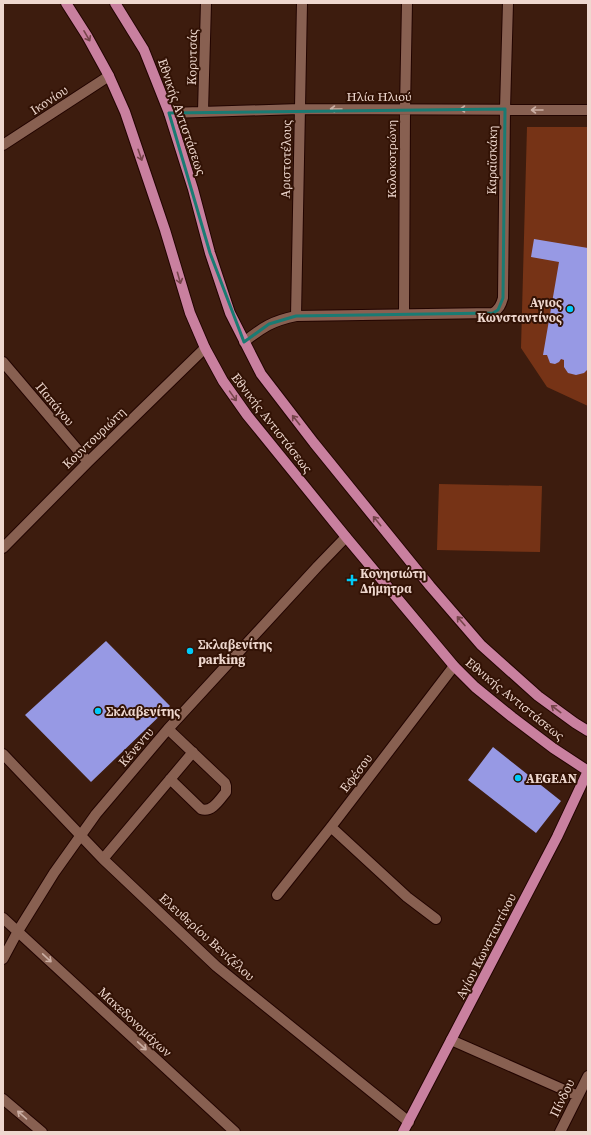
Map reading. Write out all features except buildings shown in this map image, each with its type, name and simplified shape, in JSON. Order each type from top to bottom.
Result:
[{"type":"main road","name":"Εθνικής Αντιστάσεως","points":[[66,3],[87,36],[109,76],[125,112],[165,230],[188,305],[205,348],[223,381],[247,415],[346,537],[454,666],[475,687],[512,717],[553,748],[588,771]]},
{"type":"main road","name":"Εθνικής Αντιστάσεως","points":[[115,3],[144,50],[169,113],[193,189],[210,253],[230,313],[261,374],[314,443],[430,586],[481,645],[538,696],[588,731]]},
{"type":"main road","name":"Αγίου Κωνσταντίνου","points":[[403,1132],[557,837],[588,771]]},
{"type":"street","name":"Κορυτσάς","points":[[203,111],[206,3]]},
{"type":"street","name":"Αριστοτέλους","points":[[296,316],[302,3]]},
{"type":"street","name":"Κολοκοτρώνη","points":[[404,314],[407,3]]},
{"type":"street","name":"Καραϊσκάκη","points":[[404,314],[492,313],[498,310],[501,306],[503,298],[508,3]]},
{"type":"street","name":"Ικονίου","points":[[3,145],[109,76]]},
{"type":"street","name":"Ηλία Ηλιού","points":[[169,113],[300,109],[588,110]]},
{"type":"street","points":[[244,342],[262,328],[270,324],[296,316],[404,314]]},
{"type":"street","name":"Κουντουριώτη","points":[[3,548],[88,462],[205,348]]},
{"type":"street","name":"Παπάγου","points":[[3,362],[88,462]]},
{"type":"street","name":"Κένεντυ","points":[[3,959],[18,931],[54,873],[96,814],[168,729],[346,537]]},
{"type":"street","name":"Εφέσου","points":[[277,895],[454,666]]},
{"type":"street","points":[[168,729],[225,783],[226,792],[211,808],[204,810],[170,779]]},
{"type":"street","points":[[103,859],[193,752]]},
{"type":"street","name":"Ελευθερίου Βενιζέλου","points":[[3,754],[82,835],[103,859],[216,966],[408,1122]]},
{"type":"street","points":[[331,827],[407,897],[436,919]]},
{"type":"street","name":"Μακεδονομάχων","points":[[3,918],[235,1132]]},
{"type":"street","points":[[452,1040],[578,1096]]},
{"type":"street","name":"Πίνδου","points":[[560,1132],[588,1076]]},
{"type":"street","points":[[3,1099],[42,1132]]},
{"type":"highlighted area","points":[[505,109],[503,298],[498,310],[493,313],[296,316],[269,324],[244,342],[210,253],[169,113]]},
{"type":"shaded area","points":[[527,127],[588,127],[588,406],[547,387],[521,348]]},
{"type":"shaded area","points":[[439,484],[542,486],[540,552],[437,550]]},
{"type":"place","name":"Αγιος Κωνσταντίνος","points":[[570,309]]},
{"type":"place","name":"Κονησιώτη Δήμητρα","points":[[352,580]]},
{"type":"place","name":"Σκλαβενίτης parking","points":[[190,651]]},
{"type":"place","name":"Σκλαβενίτης","points":[[98,711]]},
{"type":"place","name":"AEGEAN","points":[[518,778]]}]
